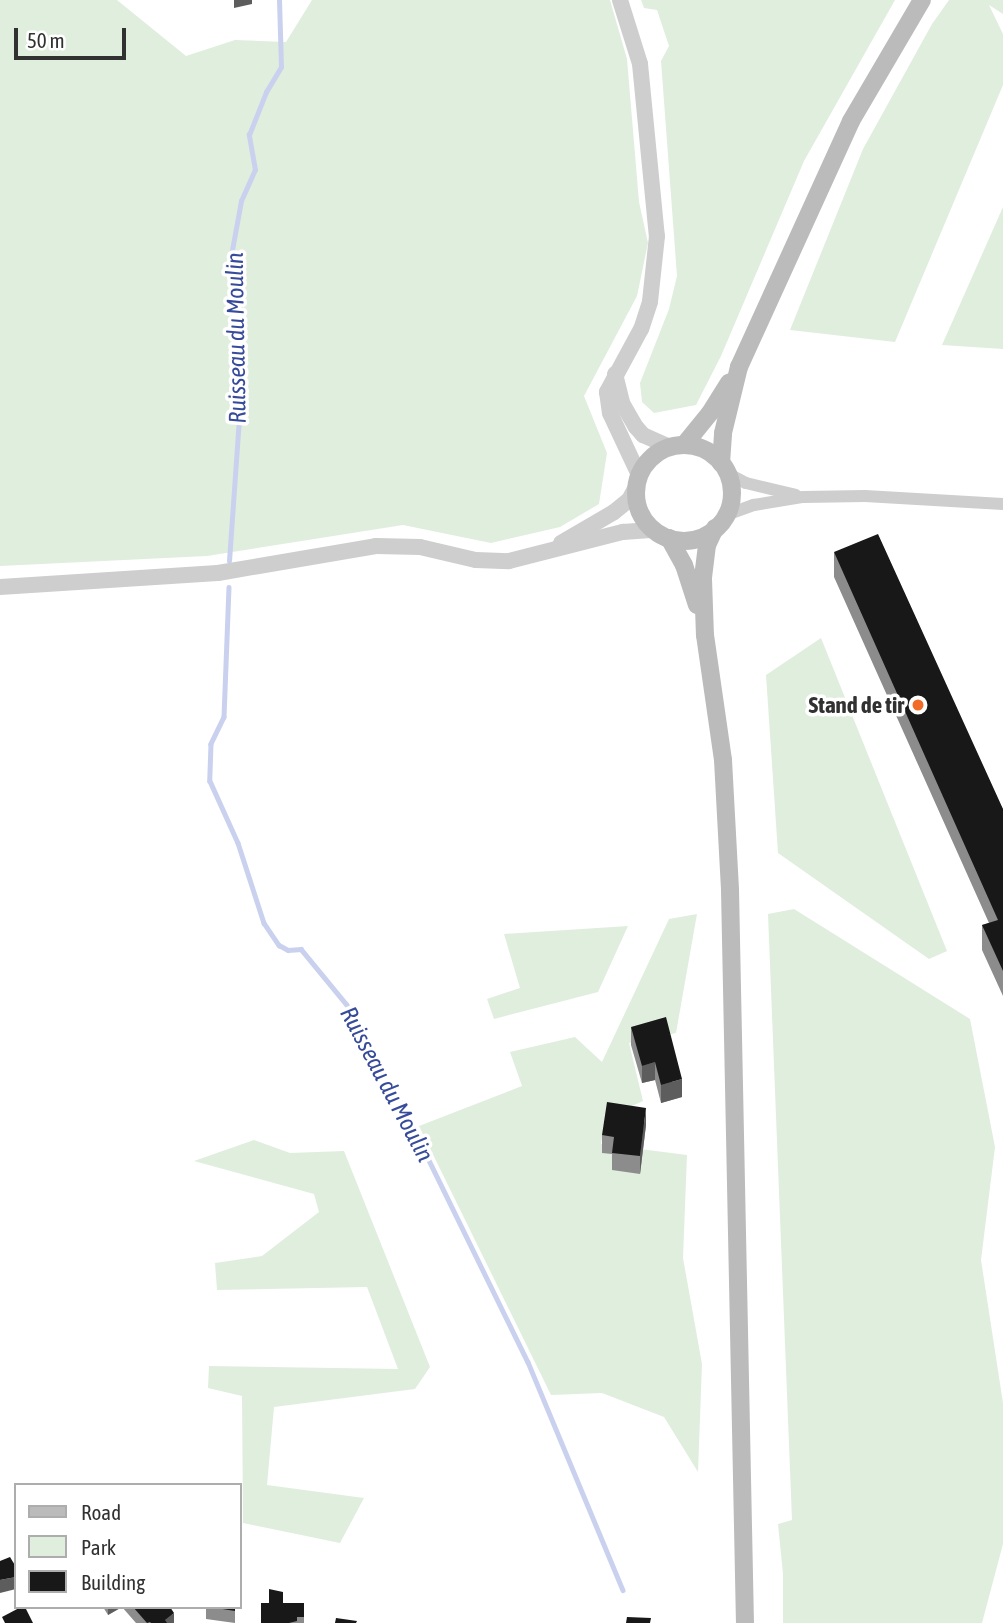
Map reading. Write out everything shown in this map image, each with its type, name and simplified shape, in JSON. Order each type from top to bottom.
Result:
[{"type":"main road","points":[[705,635],[687,573],[661,534],[638,508],[638,481],[654,456],[677,446],[710,413],[739,367],[851,121],[922,0]]},
{"type":"main road","points":[[739,367],[723,433],[724,468],[731,494],[704,562],[705,635],[723,760],[730,890],[745,1623]]},
{"type":"main road","points":[[677,446],[707,451],[724,468]]},
{"type":"main road","points":[[661,534],[693,540],[720,522]]},
{"type":"street","points":[[538,555],[606,518],[629,500],[638,481],[610,412],[607,392],[641,329],[650,302],[657,236],[640,64],[620,0]]},
{"type":"street","points":[[615,374],[622,403],[636,428],[643,435],[677,446]]},
{"type":"street","points":[[724,468],[746,483],[803,497]]},
{"type":"street","points":[[720,522],[754,505],[803,497],[865,496],[1003,504]]},
{"type":"street","points":[[0,587],[218,573],[376,547],[420,547],[476,560],[509,561],[623,532],[661,534]]},
{"type":"green space","points":[[0,0],[117,0],[186,56],[235,40],[286,42],[312,0],[610,0],[627,59],[639,202],[648,243],[637,296],[584,396],[607,453],[599,504],[560,527],[491,543],[403,525],[207,556],[0,566]]},
{"type":"green space","points":[[641,0],[895,0],[804,161],[721,356],[696,405],[654,413],[642,402],[640,383],[669,309],[677,276],[661,61],[669,46],[657,10],[644,8]]},
{"type":"green space","points":[[949,0],[1003,0],[1003,14],[989,5],[1003,34],[1003,85],[895,342],[790,330],[863,149],[932,24]]},
{"type":"green space","points":[[1003,207],[1003,349],[942,345]]},
{"type":"green space","points":[[821,638],[947,951],[929,959],[778,853],[766,675]]},
{"type":"green space","points":[[794,909],[970,1019],[995,1147],[981,1260],[1003,1403],[1003,1544],[982,1623],[783,1623],[783,1574],[778,1524],[792,1520],[768,914]]},
{"type":"green space","points":[[697,914],[676,1033],[629,1043],[643,1101],[605,1118],[601,1144],[687,1155],[683,1258],[702,1364],[698,1472],[664,1417],[602,1393],[551,1395],[419,1126],[522,1086],[510,1052],[575,1037],[602,1062],[669,919]]},
{"type":"green space","points":[[628,926],[598,992],[494,1019],[487,999],[520,988],[504,934]]},
{"type":"green space","points":[[254,1140],[290,1153],[344,1151],[430,1367],[415,1389],[274,1407],[267,1485],[364,1498],[340,1543],[243,1523],[242,1396],[208,1388],[209,1366],[398,1369],[367,1287],[217,1290],[215,1263],[262,1256],[319,1212],[314,1194],[194,1161]]},
{"type":"building","name":"Stand de tir","points":[[878,534],[1003,809],[1003,971],[982,925],[998,920],[834,552]]},
{"type":"building","points":[[666,1017],[682,1079],[661,1085],[655,1062],[642,1066],[631,1027]]},
{"type":"building","points":[[607,1102],[646,1108],[640,1156],[612,1153],[614,1137],[602,1135]]},
{"type":"building","points":[[10,1557],[14,1564],[14,1577],[0,1580],[0,1561]]},
{"type":"building","points":[[269,1589],[283,1592],[283,1603],[304,1603],[304,1617],[297,1617],[297,1621],[289,1623],[261,1623],[261,1603],[269,1603]]},
{"type":"building","points":[[17,1609],[26,1609],[33,1623],[5,1623],[2,1617]]},
{"type":"building","points":[[135,1609],[171,1609],[174,1613],[165,1620],[167,1623],[147,1623]]},
{"type":"building","points":[[627,1617],[651,1618],[650,1623],[626,1623]]},
{"type":"building","points":[[336,1618],[357,1621],[335,1623]]},
{"type":"waterway","name":"Ruisseau du Moulin","points":[[229,561],[239,419],[230,261],[241,201],[255,170],[249,135],[266,92],[281,67],[279,0]]},
{"type":"waterway","name":"Ruisseau du Moulin","points":[[229,587],[224,717],[211,744],[210,781],[238,843],[264,923],[279,945],[288,950],[301,949],[347,1005],[367,1051],[399,1099],[528,1362],[623,1590]]},
{"type":"place","name":"Stand de tir","points":[[918,705]]}]
